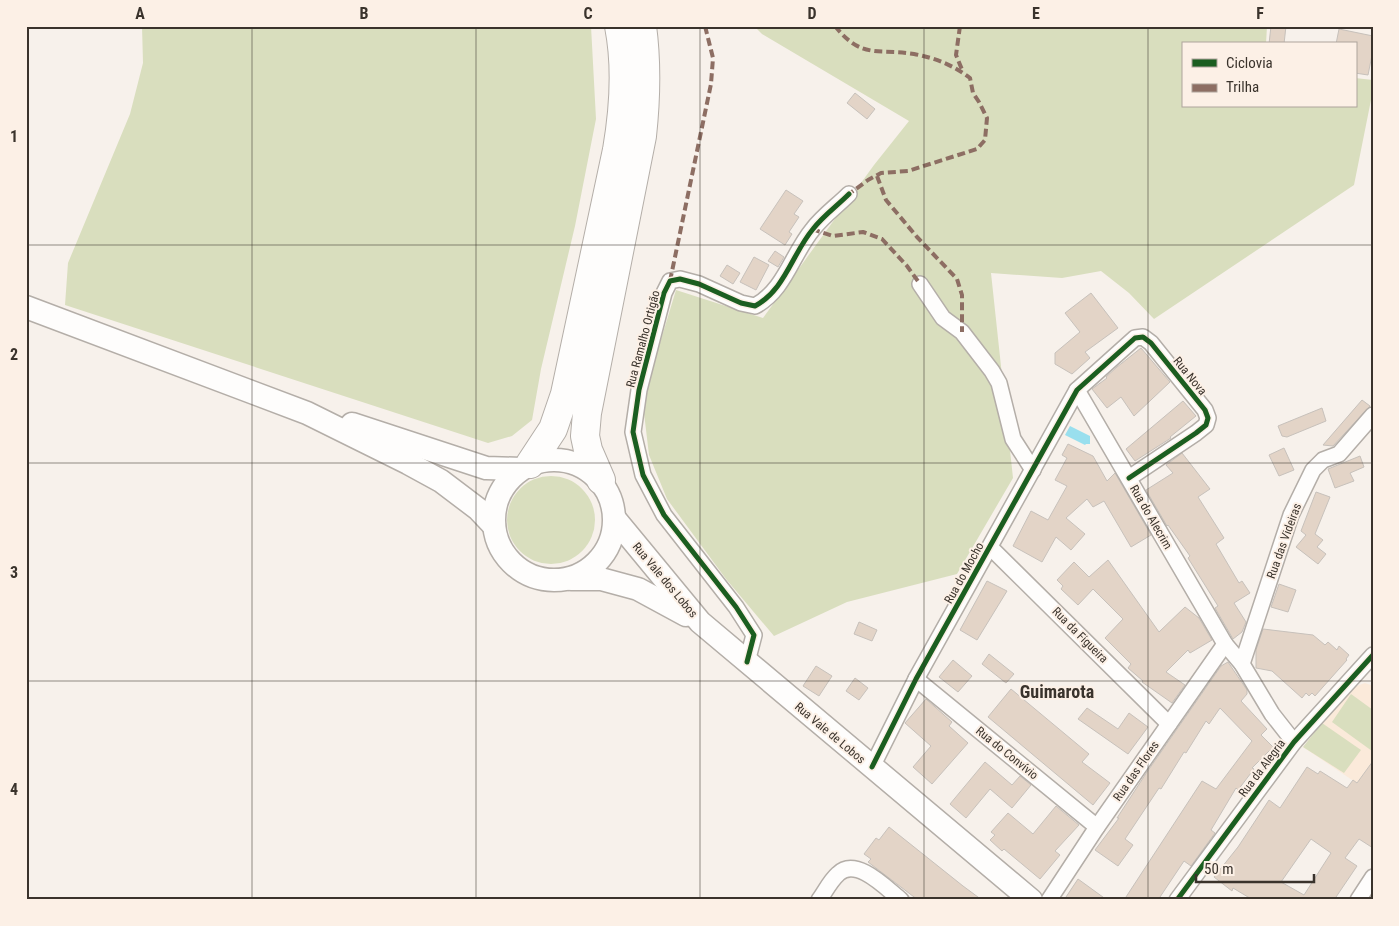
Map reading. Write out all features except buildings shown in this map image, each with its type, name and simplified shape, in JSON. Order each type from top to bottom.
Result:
[{"type":"highway","points":[[526,466],[554,429],[565,394],[617,150],[621,127],[624,76],[623,49],[619,26]]},
{"type":"highway","points":[[601,480],[588,450],[585,436],[587,413],[642,136],[646,86],[642,26]]},
{"type":"main road","points":[[26,307],[307,413],[408,463],[441,482],[478,509],[494,526]]},
{"type":"main road","points":[[307,413],[351,424],[486,468],[526,466],[553,459],[561,459],[576,463],[589,470],[601,480],[611,499],[615,519],[613,536],[606,551],[595,564],[581,574],[566,579],[545,580],[525,573],[509,560],[498,542],[494,526],[494,510],[499,494],[509,480],[526,466]]},
{"type":"main road","name":"Rua Vale dos Lobos","points":[[615,519],[700,622]]},
{"type":"main road","name":"Rua Vale dos Lobos","points":[[566,579],[601,579],[638,589],[700,622]]},
{"type":"main road","name":"Rua Vale de Lobos","points":[[700,622],[1030,900]]},
{"type":"street","name":"Rua Ramalho Ortigão","points":[[747,662],[754,635],[736,607],[664,515],[643,476],[633,432],[639,390],[664,293],[670,281],[680,278],[707,287],[741,303],[755,306],[769,297],[783,278],[812,229],[849,194]]},
{"type":"street","points":[[920,284],[943,318],[962,332],[992,371],[999,383],[1013,439],[1033,470]]},
{"type":"street","name":"Rua Nova","points":[[1077,390],[1136,338],[1143,337],[1151,343],[1205,410],[1208,418],[1206,425],[1129,478]]},
{"type":"street","name":"Rua do Mocho","points":[[872,767],[916,679],[1077,390]]},
{"type":"street","name":"Rua do Alecrim","points":[[1077,390],[1225,644],[1242,664],[1272,714],[1294,742]]},
{"type":"street","name":"Rua das Videiras","points":[[1242,664],[1291,515],[1313,470],[1323,460],[1339,454],[1373,415]]},
{"type":"street","name":"Rua da Figueira","points":[[990,547],[1169,724]]},
{"type":"street","name":"Rua das Flores","points":[[1049,900],[1097,827],[1225,644]]},
{"type":"street","name":"Rua da Alegria","points":[[1177,900],[1294,742],[1370,665]]},
{"type":"street","name":"Rua do Convívio","points":[[916,679],[1097,827]]},
{"type":"street","points":[[819,900],[838,873],[847,868],[857,868],[867,874],[900,900]]},
{"type":"street","points":[[1358,900],[1373,877]]},
{"type":"shaded area","points":[[1365,683],[1373,686],[1373,794],[1303,747],[1354,687]]},
{"type":"green space","points":[[142,26],[591,26],[596,119],[575,226],[541,369],[532,420],[512,436],[488,443],[65,305],[68,263],[130,114],[143,63]]},
{"type":"green space","points":[[754,26],[1267,26],[1266,42],[1182,42],[1182,108],[1356,108],[1356,78],[1373,80],[1373,90],[1354,185],[1154,319],[1129,293],[1101,271],[1062,278],[991,273],[1013,478],[957,574],[847,602],[774,636],[726,579],[667,499],[649,455],[644,413],[646,389],[676,290],[763,318],[874,165],[909,121],[762,34]]},
{"type":"green space","points":[[551,476],[568,480],[582,489],[591,503],[595,520],[591,537],[582,551],[568,560],[551,564],[534,560],[520,551],[511,537],[507,520],[511,503],[520,489],[534,480]]},
{"type":"green space","points":[[1351,694],[1373,710],[1372,751],[1332,722]]},
{"type":"green space","points":[[1322,723],[1361,750],[1344,773],[1303,747]]},
{"type":"water","points":[[1070,426],[1090,436],[1090,444],[1085,445],[1065,435]]},
{"type":"marked path","points":[[670,281],[711,84],[713,58],[705,26]]},
{"type":"marked path","points":[[835,26],[845,37],[862,48],[914,54],[936,60],[957,69],[970,78],[973,93],[987,118],[985,140],[977,149],[908,171],[881,173],[849,194]]},
{"type":"marked path","points":[[960,26],[956,55],[963,72]]},
{"type":"marked path","points":[[877,176],[886,200],[917,237],[957,279],[962,295],[962,332]]},
{"type":"marked path","points":[[812,229],[833,236],[863,232],[882,239],[907,266],[920,284]]},
{"type":"cycle path","points":[[747,662],[754,635],[736,607],[664,515],[643,475],[633,432],[639,390],[664,293],[670,281],[680,279],[699,284],[741,303],[755,306],[774,291],[817,224],[849,194]]},
{"type":"cycle path","points":[[872,767],[916,679],[1077,390],[1135,338],[1143,337],[1151,343],[1205,410],[1208,418],[1206,425],[1196,433],[1129,478]]},
{"type":"cycle path","points":[[1177,900],[1294,742],[1373,655]]},
{"type":"district","name":"Guimarota","points":[[1057,691]]}]
